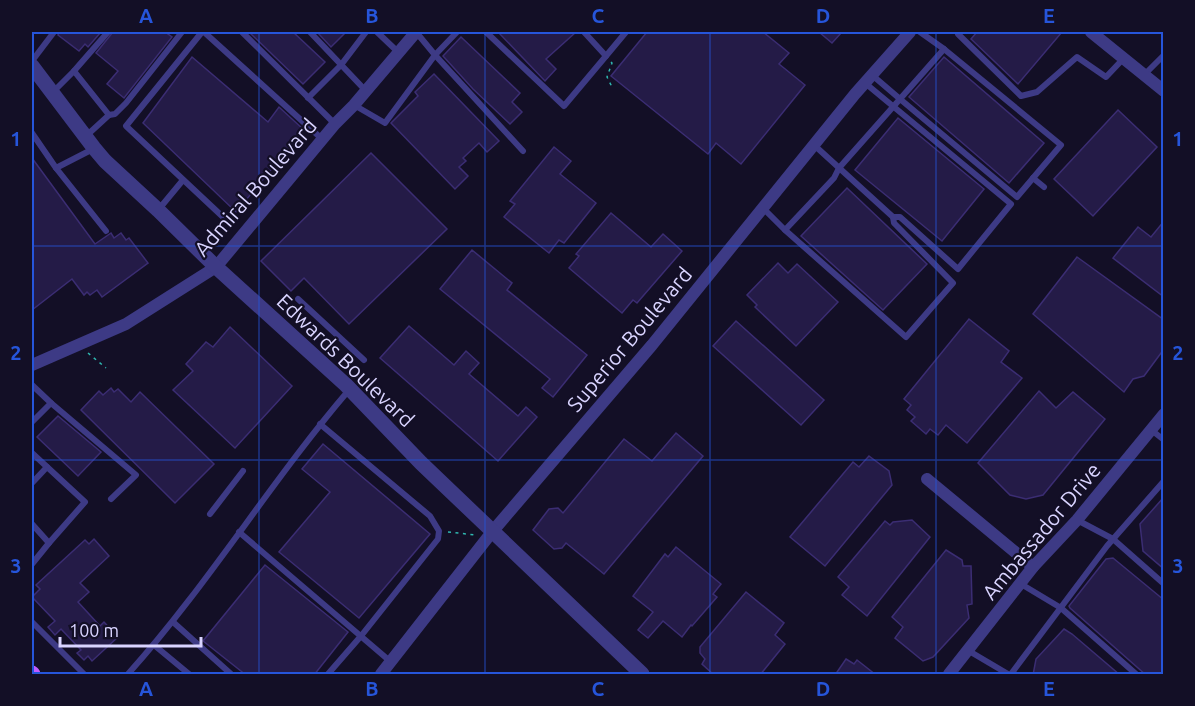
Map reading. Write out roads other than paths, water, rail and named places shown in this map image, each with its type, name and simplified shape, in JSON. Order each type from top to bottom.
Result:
[{"type":"street","name":"Admiral Boulevard","points":[[32,365],[126,324],[216,267],[322,139],[416,32]]},
{"type":"street","name":"Superior Boulevard","points":[[381,675],[492,531],[652,345],[814,145],[910,32]]},
{"type":"street","points":[[1091,32],[1164,91]]},
{"type":"street","name":"Edwards Boulevard","points":[[32,66],[105,161],[216,267],[350,389],[421,463],[642,675]]},
{"type":"street","name":"Ambassador Drive","points":[[950,675],[1033,567],[1077,520],[1164,414]]},
{"type":"street","points":[[927,479],[1033,567]]},
{"type":"lane","points":[[32,61],[54,32]]},
{"type":"lane","points":[[52,93],[108,32]]},
{"type":"lane","points":[[56,168],[90,142],[109,115],[116,114],[182,32]]},
{"type":"lane","points":[[223,217],[126,126],[203,32],[322,139]]},
{"type":"lane","points":[[242,32],[335,124]]},
{"type":"lane","points":[[310,32],[366,91]]},
{"type":"lane","points":[[308,98],[341,65],[366,32]]},
{"type":"lane","points":[[377,32],[399,52]]},
{"type":"lane","points":[[416,32],[523,151]]},
{"type":"lane","points":[[354,105],[385,123],[435,55],[457,32]]},
{"type":"lane","points":[[486,32],[564,106],[626,32]]},
{"type":"lane","points":[[584,32],[606,56]]},
{"type":"lane","points":[[869,79],[900,99],[1017,197],[1061,145],[920,32]]},
{"type":"lane","points":[[957,32],[1022,96],[1037,92],[1077,57],[1106,77],[1124,58]]},
{"type":"lane","points":[[785,230],[834,178],[839,168],[944,49]]},
{"type":"lane","points":[[1144,75],[1164,56]]},
{"type":"lane","points":[[74,71],[109,115]]},
{"type":"lane","points":[[869,79],[894,106],[1011,204],[958,269],[900,217],[893,217]]},
{"type":"lane","points":[[32,133],[56,168],[106,231]]},
{"type":"lane","points":[[763,208],[906,338],[953,283],[894,223],[893,217],[814,145]]},
{"type":"lane","points":[[1033,178],[1044,187]]},
{"type":"lane","points":[[158,210],[183,180]]},
{"type":"lane","points":[[297,299],[364,360]]},
{"type":"lane","points":[[32,385],[136,475],[111,499]]},
{"type":"lane","points":[[128,675],[173,622],[320,424],[350,389]]},
{"type":"lane","points":[[32,422],[51,403]]},
{"type":"lane","points":[[320,424],[430,516],[439,531],[438,539],[328,675]]},
{"type":"lane","points":[[1150,429],[1164,440]]},
{"type":"lane","points":[[32,453],[85,502],[32,564]]},
{"type":"lane","points":[[32,483],[47,467]]},
{"type":"lane","points":[[210,514],[243,471]]},
{"type":"lane","points":[[969,651],[1010,675],[1113,539],[1164,481]]},
{"type":"lane","points":[[1077,520],[1113,539],[1164,584]]},
{"type":"lane","points":[[32,524],[49,543]]},
{"type":"lane","points":[[239,532],[392,662]]},
{"type":"lane","points":[[1021,584],[1060,608],[1136,675]]},
{"type":"lane","points":[[32,622],[84,675]]},
{"type":"lane","points":[[173,622],[231,675]]},
{"type":"lane","points":[[154,645],[189,675]]}]
